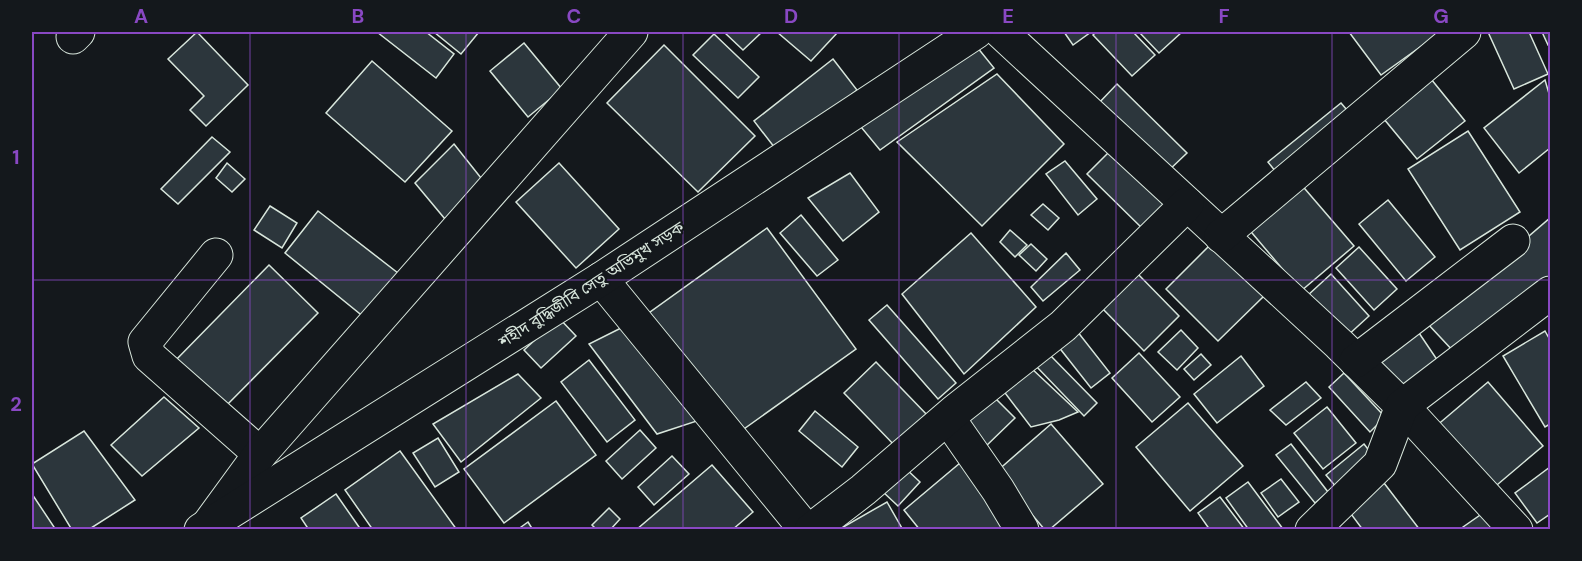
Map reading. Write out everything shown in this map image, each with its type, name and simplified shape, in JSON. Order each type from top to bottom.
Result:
[{"type":"street","points":[[204,529],[260,454],[632,32]]},
{"type":"street","name":"শহীদ বুদ্ধিজীবি সেতু অভিমুখ সড়ক","points":[[204,529],[601,279],[976,32]]},
{"type":"street","points":[[1001,32],[1356,361],[1402,406],[1516,530]]},
{"type":"street","points":[[1221,236],[1464,32]]},
{"type":"street","points":[[811,530],[1063,326],[1187,204]]},
{"type":"street","points":[[1356,361],[1513,241]]},
{"type":"street","points":[[216,255],[145,342],[149,356],[260,454]]},
{"type":"street","points":[[601,279],[807,530]]},
{"type":"street","points":[[1312,530],[1380,464],[1402,406],[1551,293]]},
{"type":"street","points":[[948,418],[998,490],[1022,530]]},
{"type":"building","points":[[197,32],[248,85],[206,126],[190,110],[204,96],[168,59]]},
{"type":"building","points":[[377,32],[426,32],[454,54],[436,78]]},
{"type":"building","points":[[434,32],[479,32],[461,54]]},
{"type":"building","points":[[724,32],[762,32],[743,50]]},
{"type":"building","points":[[777,32],[838,32],[811,61]]},
{"type":"building","points":[[1064,32],[1091,32],[1073,45]]},
{"type":"building","points":[[1096,32],[1133,32],[1155,55],[1132,76],[1093,35]]},
{"type":"building","points":[[1139,32],[1182,32],[1159,53]]},
{"type":"building","points":[[1349,32],[1441,32],[1381,75]]},
{"type":"building","points":[[1488,32],[1529,32],[1548,74],[1514,89]]},
{"type":"building","points":[[1542,32],[1550,32],[1550,44],[1548,45]]},
{"type":"building","points":[[714,34],[759,77],[738,98],[693,55]]},
{"type":"building","points":[[524,43],[562,89],[528,117],[490,71]]},
{"type":"building","points":[[664,45],[755,136],[698,192],[607,103]]},
{"type":"building","points":[[977,47],[994,68],[880,150],[861,127]]},
{"type":"building","points":[[833,59],[857,90],[778,152],[754,121]]},
{"type":"building","points":[[372,61],[452,131],[405,182],[326,113]]},
{"type":"building","points":[[997,74],[1064,144],[982,226],[897,142]]},
{"type":"building","points":[[1427,74],[1465,121],[1417,159],[1379,113]]},
{"type":"building","points":[[1545,80],[1550,97],[1550,148],[1519,173],[1484,128]]},
{"type":"building","points":[[1117,84],[1187,153],[1166,173],[1097,105]]},
{"type":"building","points":[[1341,103],[1352,116],[1279,176],[1268,162]]},
{"type":"building","points":[[1468,131],[1520,212],[1460,250],[1408,169]]},
{"type":"building","points":[[212,137],[230,152],[178,204],[161,189]]},
{"type":"building","points":[[454,144],[485,183],[450,225],[415,183]]},
{"type":"building","points":[[1112,149],[1172,208],[1147,233],[1087,174]]},
{"type":"building","points":[[1065,161],[1097,199],[1078,215],[1046,174]]},
{"type":"building","points":[[227,163],[245,179],[232,192],[216,178]]},
{"type":"building","points":[[559,163],[619,229],[576,268],[516,202]]},
{"type":"building","points":[[850,173],[879,212],[843,241],[808,198]]},
{"type":"building","points":[[1299,182],[1354,246],[1301,291],[1247,227]]},
{"type":"building","points":[[1388,200],[1435,257],[1406,281],[1359,224]]},
{"type":"building","points":[[1043,204],[1059,218],[1048,230],[1031,215]]},
{"type":"building","points":[[270,206],[297,223],[282,248],[254,230]]},
{"type":"building","points":[[318,211],[407,280],[370,322],[285,253]]},
{"type":"building","points":[[801,215],[838,260],[817,276],[780,233]]},
{"type":"building","points":[[1550,218],[1550,283],[1455,353],[1427,323]]},
{"type":"building","points":[[767,228],[856,349],[734,436],[646,315]]},
{"type":"building","points":[[1010,230],[1027,245],[1015,257],[1000,242]]},
{"type":"building","points":[[971,233],[1036,307],[964,374],[902,294]]},
{"type":"building","points":[[1031,244],[1047,259],[1036,271],[1019,255]]},
{"type":"building","points":[[1211,244],[1264,296],[1218,341],[1166,289]]},
{"type":"building","points":[[1359,247],[1397,289],[1374,310],[1336,268]]},
{"type":"building","points":[[1066,253],[1080,270],[1043,301],[1031,287]]},
{"type":"building","points":[[269,265],[318,313],[221,411],[172,364]]},
{"type":"building","points":[[1134,270],[1179,316],[1144,351],[1099,305]]},
{"type":"building","points":[[1331,274],[1369,316],[1346,337],[1307,296]]},
{"type":"building","points":[[887,305],[956,383],[938,399],[869,320]]},
{"type":"building","points":[[559,318],[576,336],[541,368],[524,350]]},
{"type":"building","points":[[623,327],[700,420],[657,434],[589,344]]},
{"type":"building","points":[[1181,330],[1198,348],[1177,370],[1158,352]]},
{"type":"building","points":[[1417,330],[1442,367],[1405,391],[1374,361]]},
{"type":"building","points":[[1077,331],[1110,373],[1091,388],[1058,346]]},
{"type":"building","points":[[1545,331],[1550,340],[1550,424],[1545,427],[1503,356]]},
{"type":"building","points":[[1047,352],[1097,403],[1084,416],[1035,365]]},
{"type":"building","points":[[1139,353],[1180,397],[1152,422],[1112,378]]},
{"type":"building","points":[[1201,354],[1211,365],[1194,380],[1184,369]]},
{"type":"building","points":[[1241,356],[1264,386],[1217,423],[1194,394]]},
{"type":"building","points":[[589,360],[635,420],[607,442],[561,382]]},
{"type":"building","points":[[876,362],[930,418],[898,449],[844,393]]},
{"type":"building","points":[[1030,367],[1078,412],[1059,420],[1031,427],[1002,389]]},
{"type":"building","points":[[1344,373],[1385,417],[1370,432],[1329,387]]},
{"type":"building","points":[[518,374],[541,398],[461,462],[433,424]]},
{"type":"building","points":[[1306,382],[1321,398],[1286,425],[1270,410]]},
{"type":"building","points":[[1488,382],[1543,446],[1491,490],[1435,427]]},
{"type":"building","points":[[164,397],[199,428],[142,476],[111,445]]},
{"type":"building","points":[[994,397],[1015,418],[984,448],[963,427]]},
{"type":"building","points":[[556,401],[596,455],[504,523],[464,469]]},
{"type":"building","points":[[1188,403],[1243,466],[1190,511],[1136,447]]},
{"type":"building","points":[[1327,407],[1356,443],[1323,469],[1294,433]]},
{"type":"building","points":[[815,411],[858,447],[842,467],[799,431]]},
{"type":"building","points":[[1051,424],[1103,484],[1049,530],[1045,530],[996,472]]},
{"type":"building","points":[[640,430],[656,448],[622,479],[606,461]]},
{"type":"building","points":[[84,431],[135,500],[88,530],[72,530],[32,464]]},
{"type":"building","points":[[438,438],[459,472],[435,487],[413,453]]},
{"type":"building","points":[[1291,444],[1328,492],[1315,503],[1276,455]]},
{"type":"building","points":[[1364,444],[1374,457],[1337,488],[1326,475]]},
{"type":"building","points":[[400,451],[457,530],[373,530],[345,490]]},
{"type":"building","points":[[672,456],[689,474],[654,505],[638,487]]},
{"type":"building","points":[[960,463],[1011,523],[1004,530],[920,530],[904,510]]},
{"type":"building","points":[[712,465],[753,512],[732,530],[636,530]]},
{"type":"building","points":[[904,467],[920,482],[898,506],[882,491]]},
{"type":"building","points":[[1550,467],[1550,514],[1537,523],[1515,493]]},
{"type":"building","points":[[1281,479],[1299,502],[1278,517],[1261,493]]},
{"type":"building","points":[[1248,482],[1282,530],[1249,530],[1226,498]]},
{"type":"building","points":[[1384,483],[1420,530],[1363,530],[1348,510]]},
{"type":"building","points":[[32,494],[56,530],[32,530]]},
{"type":"building","points":[[336,494],[359,527],[356,530],[309,530],[301,518]]},
{"type":"building","points":[[1220,497],[1245,530],[1210,530],[1198,513]]},
{"type":"building","points":[[887,502],[903,530],[838,530]]},
{"type":"building","points":[[609,508],[620,519],[610,530],[597,530],[592,525]]},
{"type":"building","points":[[1486,511],[1500,530],[1464,530],[1463,527]]},
{"type":"building","points":[[528,522],[533,530],[517,530]]}]
